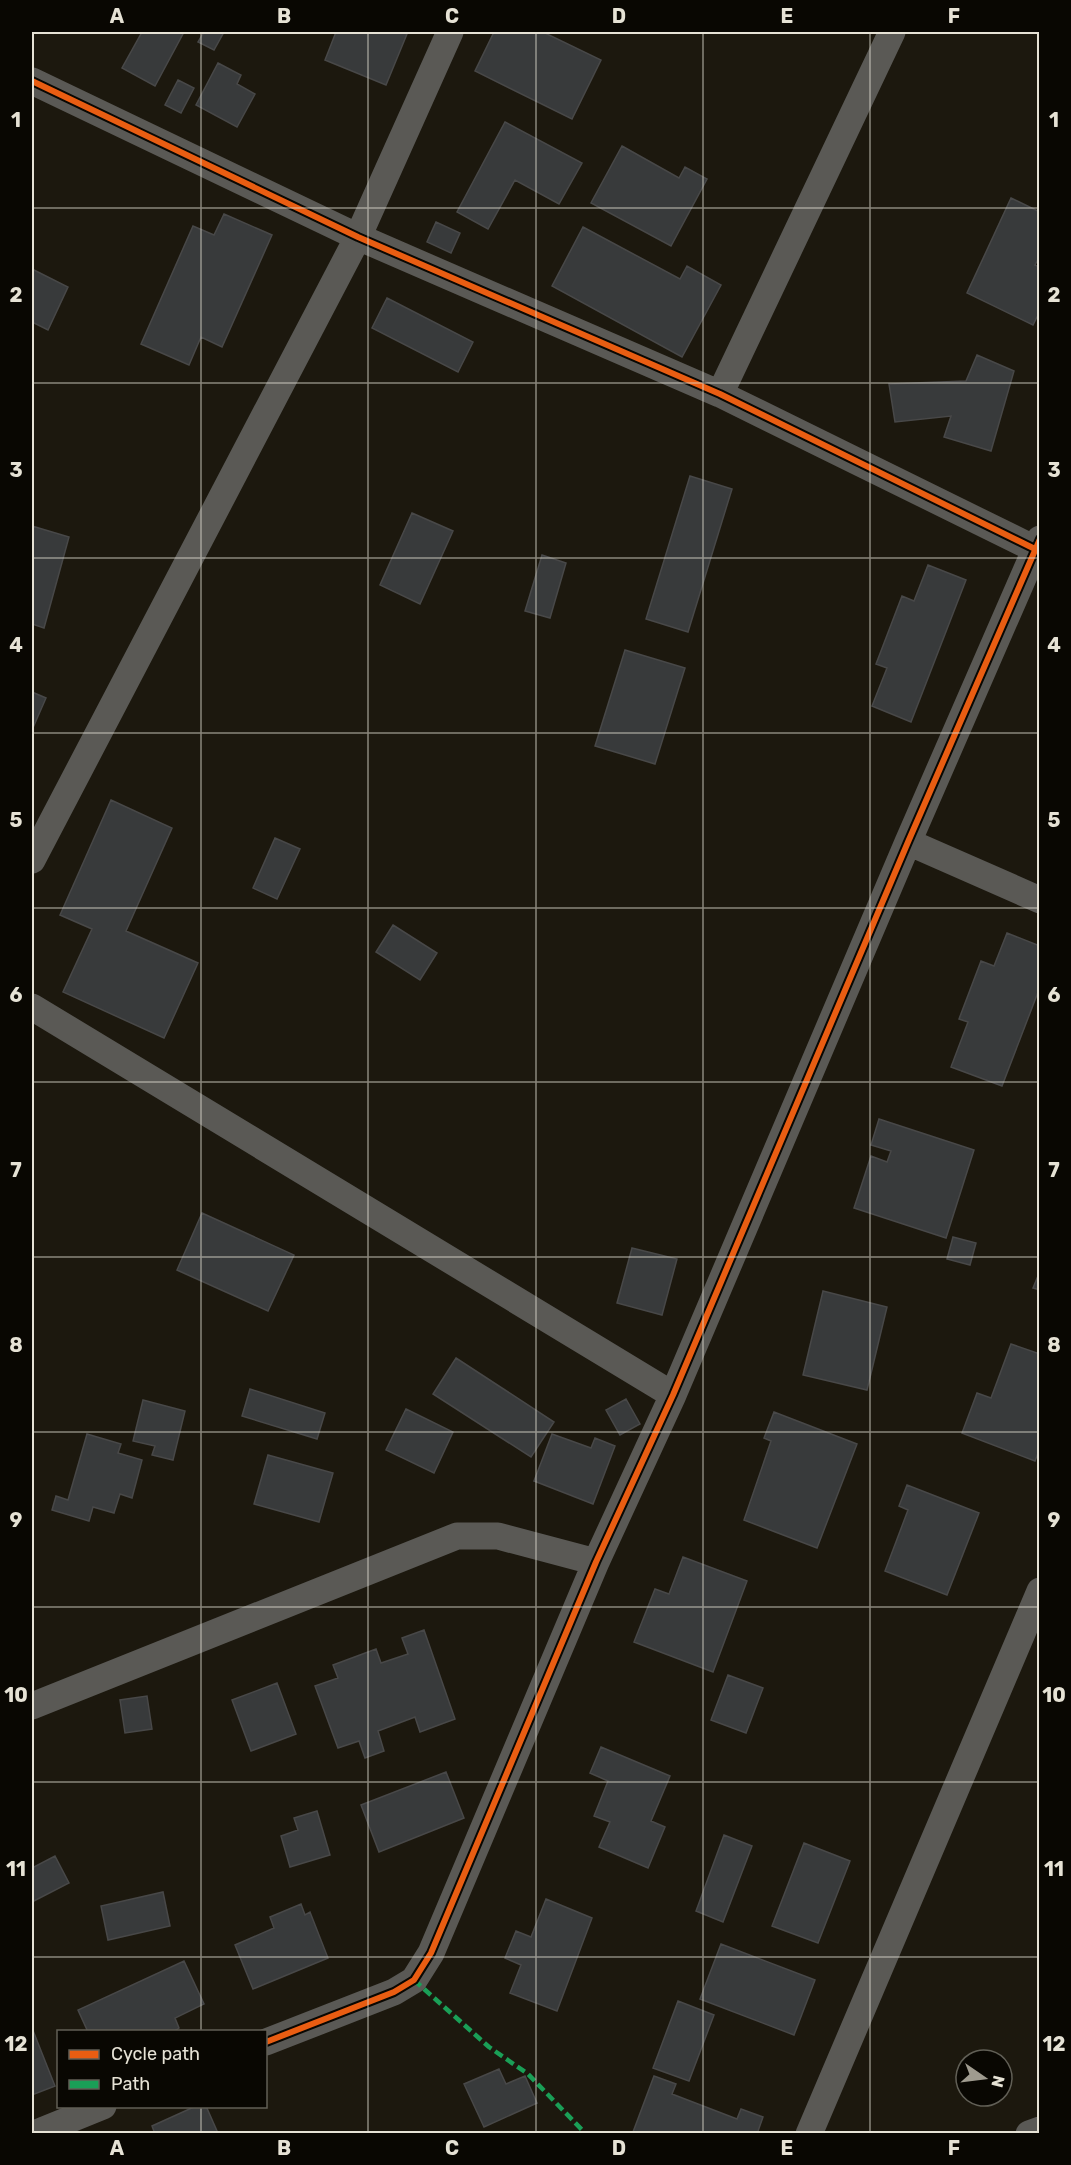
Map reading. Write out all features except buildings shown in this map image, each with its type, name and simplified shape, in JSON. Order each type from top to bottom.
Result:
[{"type":"street","points":[[32,860],[358,237],[450,32]]},
{"type":"street","points":[[720,394],[892,32]]},
{"type":"street","points":[[32,81],[358,237],[720,394],[1037,544],[673,1395],[596,1563],[431,1953],[414,1980],[394,1992],[267,2042]]},
{"type":"street","points":[[908,842],[1040,900]]},
{"type":"street","points":[[32,1007],[673,1395]]},
{"type":"street","points":[[32,1706],[457,1536],[498,1536],[596,1563]]},
{"type":"street","points":[[809,2133],[1040,1591]]},
{"type":"street","points":[[34,2133],[98,2108]]},
{"type":"street","points":[[1029,2133],[1040,2130]]},
{"type":"marked path","points":[[414,1980],[489,2047],[528,2074],[586,2134]]},
{"type":"cycle path","points":[[32,81],[358,237],[720,394],[1035,549]]},
{"type":"cycle path","points":[[267,2042],[394,1992],[414,1980],[431,1953],[596,1562],[673,1395],[908,842],[1040,539]]}]
